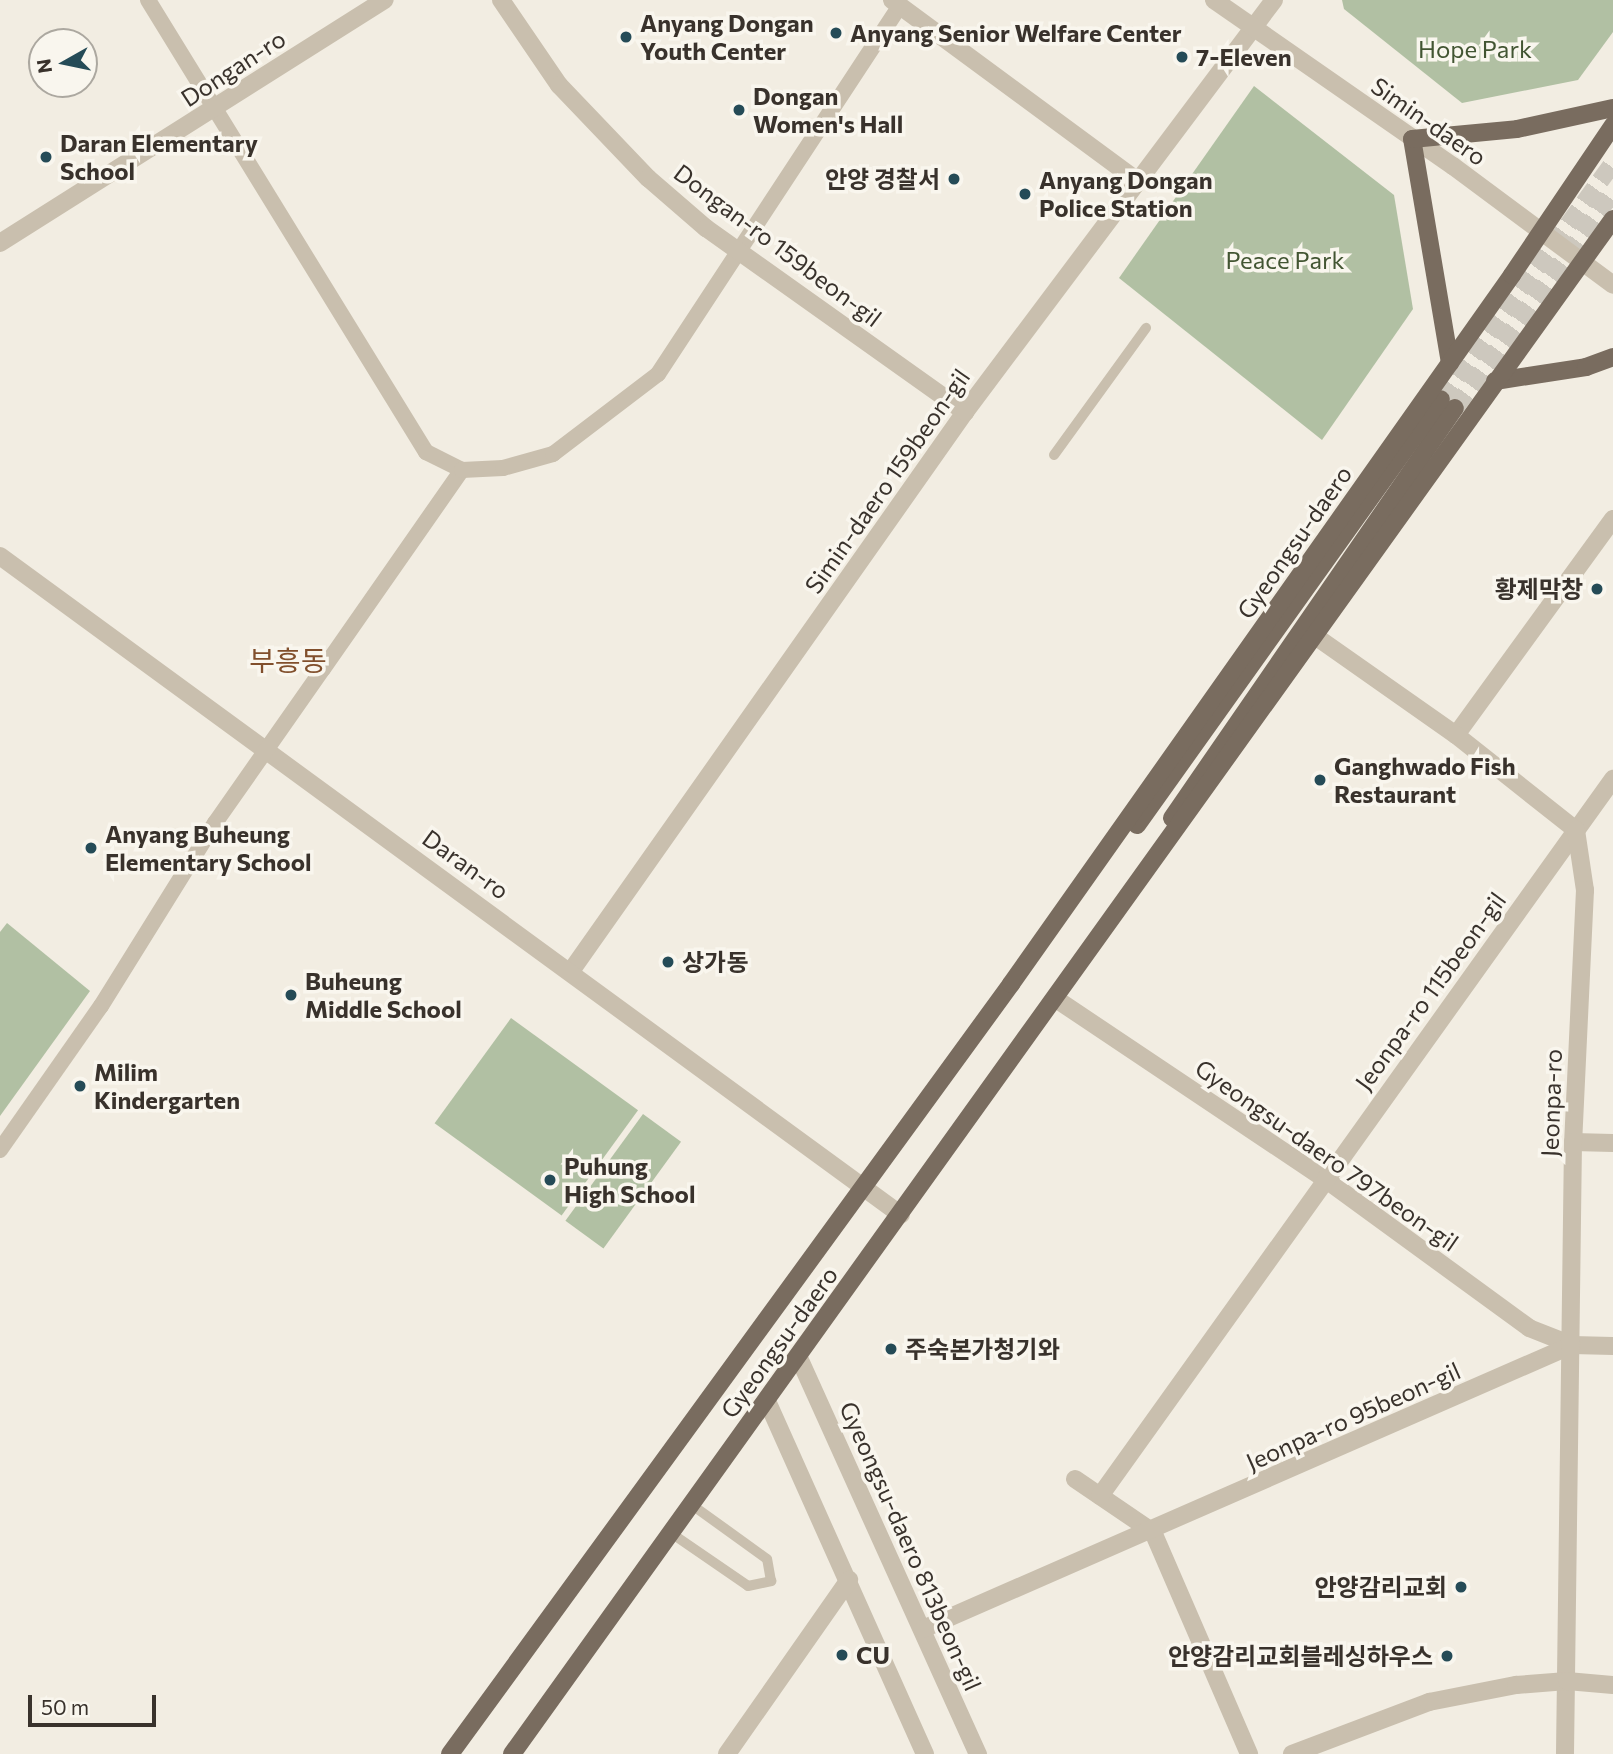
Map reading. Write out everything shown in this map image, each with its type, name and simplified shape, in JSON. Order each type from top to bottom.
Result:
[{"type":"main road","points":[[1450,363],[1412,139],[1517,129],[1613,108]]},
{"type":"main road","name":"Gyeongsu-daero","points":[[450,1754],[1011,984],[1450,363],[1613,125]]},
{"type":"main road","name":"Gyeongsu-daero","points":[[512,1754],[1086,958],[1613,219]]},
{"type":"main road","points":[[1495,381],[1586,367],[1613,357]]},
{"type":"main road","name":"Gyeongsu-daero","points":[[1011,984],[1175,777],[1448,404],[1191,786],[1086,958]]},
{"type":"street","points":[[148,0],[426,452],[462,471],[503,468],[553,454],[658,374],[896,3],[1136,180]]},
{"type":"street","name":"Dongan-ro","points":[[0,243],[385,0]]},
{"type":"street","name":"Dongan-ro 159beon-gil","points":[[501,0],[559,85],[648,178],[739,251],[965,412]]},
{"type":"street","name":"Simin-daero","points":[[1214,0],[1613,285]]},
{"type":"street","name":"Simin-daero 159beon-gil","points":[[571,971],[965,412],[1136,180],[1274,0]]},
{"type":"street","points":[[0,1150],[102,1006],[215,823],[462,471]]},
{"type":"street","points":[[1456,735],[1613,519]]},
{"type":"street","name":"Daran-ro","points":[[0,556],[901,1214]]},
{"type":"street","points":[[1315,636],[1456,735],[1576,830]]},
{"type":"street","name":"Jeonpa-ro 115beon-gil","points":[[1100,1496],[1613,779]]},
{"type":"street","name":"Jeonpa-ro","points":[[1565,1754],[1573,1142],[1585,890],[1576,830]]},
{"type":"street","name":"Gyeongsu-daero 797beon-gil","points":[[1056,999],[1325,1180],[1529,1328],[1572,1345]]},
{"type":"street","points":[[1573,1142],[1613,1143]]},
{"type":"street","points":[[1572,1345],[1613,1346]]},
{"type":"street","name":"Jeonpa-ro 95beon-gil","points":[[923,1629],[1153,1532],[1572,1345]]},
{"type":"street","name":"Gyeongsu-daero 813beon-gil","points":[[799,1358],[978,1754]]},
{"type":"street","points":[[767,1401],[925,1754]]},
{"type":"street","points":[[1075,1479],[1153,1532],[1249,1754]]},
{"type":"street","points":[[727,1754],[849,1580]]},
{"type":"street","points":[[1292,1754],[1429,1702],[1516,1685],[1567,1681],[1613,1685]]},
{"type":"lane","points":[[1054,456],[1146,328]]},
{"type":"lane","points":[[671,1533],[748,1586],[771,1581],[767,1559],[692,1505]]},
{"type":"green space","name":"Hope Park","points":[[1342,0],[1613,0],[1613,32],[1578,80],[1462,103],[1344,9]]},
{"type":"green space","name":"Peace Park","points":[[1254,86],[1394,195],[1413,309],[1322,440],[1119,278]]},
{"type":"green space","points":[[7,923],[90,991],[0,1116],[0,932]]},
{"type":"green space","points":[[511,1018],[638,1110],[562,1215],[435,1123]]},
{"type":"green space","points":[[643,1114],[681,1142],[603,1248],[565,1221]]},
{"type":"tunnel","points":[[1441,399],[1613,163]]},
{"type":"tunnel","points":[[1455,408],[1613,192]]},
{"type":"place","name":"Anyang Senior Welfare Center","points":[[836,33]]},
{"type":"place","name":"Anyang Dongan Youth Center","points":[[626,37]]},
{"type":"place","name":"7-Eleven","points":[[1182,57]]},
{"type":"place","name":"Dongan Women's Hall","points":[[739,110]]},
{"type":"place","name":"Daran Elementary School","points":[[46,157]]},
{"type":"place","name":"안양 경찰서","points":[[954,179]]},
{"type":"place","name":"Anyang Dongan Police Station","points":[[1025,194]]},
{"type":"place","name":"황제막창","points":[[1597,589]]},
{"type":"place","name":"Ganghwado Fish Restaurant","points":[[1320,780]]},
{"type":"place","name":"Anyang Buheung Elementary School","points":[[91,848]]},
{"type":"place","name":"상가동","points":[[668,962]]},
{"type":"place","name":"Buheung Middle School","points":[[291,995]]},
{"type":"place","name":"Milim Kindergarten","points":[[80,1086]]},
{"type":"place","name":"Puhung High School","points":[[550,1180]]},
{"type":"place","name":"주숙본가청기와","points":[[891,1349]]},
{"type":"place","name":"안양감리교회","points":[[1461,1587]]},
{"type":"place","name":"CU","points":[[842,1655]]},
{"type":"place","name":"안양감리교회블레싱하우스","points":[[1447,1656]]},
{"type":"district","name":"부흥동","points":[[288,660]]}]
